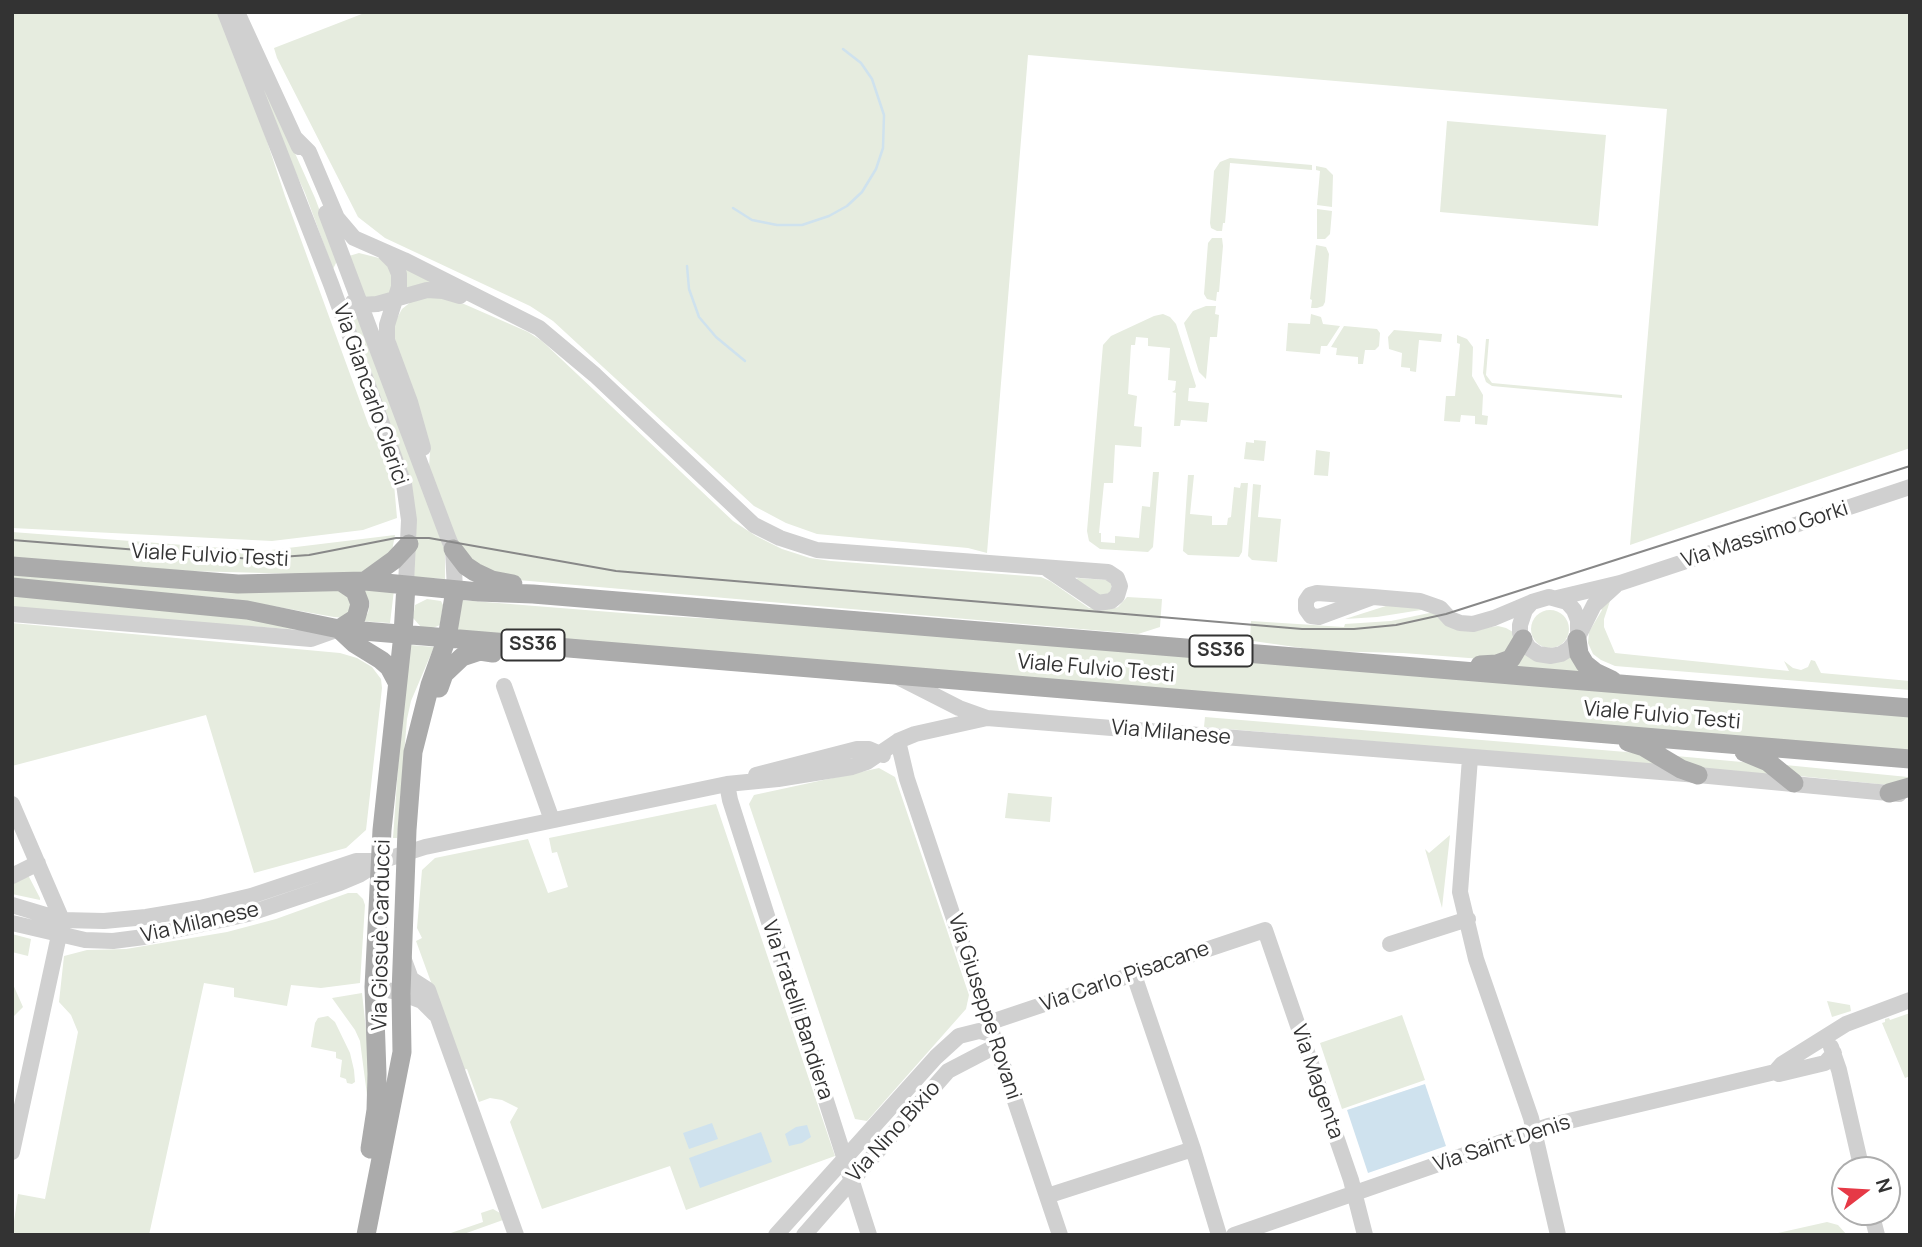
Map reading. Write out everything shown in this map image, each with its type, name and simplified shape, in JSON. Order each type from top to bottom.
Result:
[{"type":"main road","points":[[365,582],[394,560],[409,544]]},
{"type":"main road","points":[[453,550],[466,566],[475,572],[492,580],[514,584],[533,594]]},
{"type":"main road","name":"Viale Fulvio Testi","points":[[12,566],[238,584],[365,582],[533,594],[1910,708]]},
{"type":"main road","points":[[343,583],[355,591],[360,604],[356,618],[339,629],[355,644],[389,667],[397,682]]},
{"type":"main road","points":[[403,634],[406,585]]},
{"type":"main road","name":"Viale Fulvio Testi","points":[[12,587],[247,610],[339,629],[1910,759]]},
{"type":"main road","points":[[447,638],[455,590]]},
{"type":"main road","name":"Via Giosuè Carducci","points":[[352,1235],[373,1137],[376,1110],[377,1038],[374,988],[381,861],[403,634]]},
{"type":"main road","points":[[1379,663],[1402,660],[1497,664],[1511,659],[1522,636]]},
{"type":"main road","points":[[1578,636],[1579,654],[1585,664],[1595,672],[1623,684]]},
{"type":"main road","name":"Via Giosuè Carducci","points":[[366,1235],[402,1052],[402,954],[413,751],[429,685],[447,638]]},
{"type":"main road","points":[[423,711],[434,700],[444,674],[454,662],[470,653],[594,662],[619,653]]},
{"type":"main road","points":[[1589,733],[1644,747],[1681,769],[1698,775]]},
{"type":"main road","points":[[1709,742],[1759,757],[1794,783]]},
{"type":"main road","points":[[1889,793],[1910,786]]},
{"type":"street","name":"Via Giancarlo Clerici","points":[[225,12],[253,78],[404,484],[409,520],[406,585]]},
{"type":"street","name":"Via Giancarlo Clerici","points":[[237,12],[295,138],[343,257],[453,550],[455,590]]},
{"type":"street","name":"Via Giancarlo Clerici","points":[[295,138],[314,161],[337,218],[344,228],[354,238],[394,262],[399,274],[396,300],[387,325],[387,340],[423,447],[422,472]]},
{"type":"street","points":[[343,257],[353,251],[378,250],[404,260],[539,328],[569,351],[754,525],[779,538],[817,550],[1046,568]]},
{"type":"street","name":"Via Giancarlo Clerici","points":[[332,289],[336,268],[343,257]]},
{"type":"street","name":"Via Giancarlo Clerici","points":[[332,289],[347,300],[360,305],[396,300]]},
{"type":"street","points":[[396,300],[427,290],[443,290],[490,304]]},
{"type":"street","name":"Via Massimo Gorki","points":[[1557,598],[1620,583],[1910,487]]},
{"type":"street","name":"Via Massimo Gorki","points":[[1578,636],[1594,605],[1620,583]]},
{"type":"street","points":[[1365,597],[1430,604],[1440,608],[1450,619],[1473,624],[1542,598],[1557,598],[1574,610],[1578,620],[1578,636],[1569,649],[1551,656],[1538,654],[1529,648],[1514,627],[1494,618]]},
{"type":"street","points":[[1522,636],[1522,615],[1532,603]]},
{"type":"street","name":"Viale Fulvio Testi","points":[[12,614],[311,639],[339,629]]},
{"type":"street","points":[[894,675],[959,708],[987,718]]},
{"type":"street","points":[[504,686],[552,820]]},
{"type":"street","name":"Via Milanese","points":[[12,923],[60,927],[200,908],[251,896],[356,861],[381,861],[425,847],[727,784],[777,768],[857,749],[879,752],[915,734],[987,718],[1470,758]]},
{"type":"street","name":"Via Giuseppe Rovani","points":[[898,741],[907,779],[1060,1235]]},
{"type":"street","name":"Via Giuseppe Rovani","points":[[879,752],[891,760],[907,779]]},
{"type":"street","points":[[1558,1235],[1534,1131],[1476,959],[1460,892],[1470,758],[1794,783],[1910,795]]},
{"type":"street","name":"Via Fratelli Bandiera","points":[[727,784],[869,1235]]},
{"type":"street","points":[[12,804],[38,863],[60,927],[12,1152]]},
{"type":"street","points":[[12,876],[38,863]]},
{"type":"street","name":"Via Milanese","points":[[12,905],[60,927]]},
{"type":"street","points":[[1390,944],[1467,916]]},
{"type":"street","name":"Via Carlo Pisacane","points":[[986,1016],[995,1021],[1265,930]]},
{"type":"street","name":"Via Magenta","points":[[1265,930],[1354,1194],[1365,1235]]},
{"type":"street","points":[[402,954],[411,979],[429,990],[516,1235]]},
{"type":"street","points":[[1133,975],[1193,1149],[1219,1235]]},
{"type":"street","points":[[374,988],[401,993],[422,1001],[438,1018]]},
{"type":"street","points":[[1775,1072],[1782,1064],[1846,1024],[1910,1000]]},
{"type":"street","name":"Via Nino Bixio","points":[[776,1235],[936,1057],[971,1021],[986,1016]]},
{"type":"street","points":[[959,1036],[979,1031],[994,1040]]},
{"type":"street","name":"Via Nino Bixio","points":[[804,1235],[948,1071],[994,1040]]},
{"type":"street","points":[[1818,1040],[1828,1042],[1835,1053],[1859,1156]]},
{"type":"street","name":"Via Saint Denis","points":[[1234,1235],[1534,1131],[1775,1072],[1779,1074],[1825,1063],[1835,1053]]},
{"type":"street","points":[[936,1057],[948,1071]]},
{"type":"street","name":"Via Nino Bixio","points":[[833,1121],[855,1133],[869,1130]]},
{"type":"street","points":[[1047,1196],[1193,1149]]},
{"type":"shaded area","points":[[12,12],[221,12],[239,56],[285,196],[369,426],[376,436],[394,484],[397,518],[363,530],[272,541],[12,528]]},
{"type":"shaded area","points":[[232,12],[315,198],[338,259],[333,269],[305,193],[276,130]]},
{"type":"shaded area","points":[[367,12],[1910,12],[1910,448],[1630,545],[1667,109],[1028,55],[987,553],[968,548],[817,534],[786,523],[754,506],[553,321],[530,306],[385,238],[358,217],[274,48]]},
{"type":"shaded area","points":[[1447,121],[1606,135],[1598,226],[1440,212]]},
{"type":"shaded area","points":[[1230,158],[1312,165],[1312,170],[1230,163],[1225,223],[1222,231],[1217,231],[1211,228],[1210,223],[1214,171],[1220,162]]},
{"type":"shaded area","points":[[1316,166],[1326,168],[1333,175],[1332,207],[1317,205],[1320,171],[1316,170]]},
{"type":"shaded area","points":[[1317,209],[1332,211],[1330,234],[1325,239],[1317,239]]},
{"type":"shaded area","points":[[1212,238],[1222,238],[1223,246],[1216,301],[1207,299],[1204,294],[1208,243]]},
{"type":"shaded area","points":[[1316,245],[1326,247],[1329,254],[1325,302],[1323,306],[1311,308],[1310,299]]},
{"type":"shaded area","points":[[359,253],[383,259],[394,273],[393,289],[386,296],[365,300],[349,256]]},
{"type":"shaded area","points":[[398,262],[459,290],[401,293]]},
{"type":"shaded area","points":[[425,296],[439,296],[464,304],[528,332],[542,341],[733,521],[782,549],[831,561],[1041,577],[1089,608],[1112,609],[1118,607],[1127,597],[1162,599],[1160,627],[1138,634],[495,578],[459,552],[429,467],[430,451],[397,350],[395,322],[402,309]]},
{"type":"shaded area","points":[[346,302],[355,307],[445,549],[445,579],[414,577],[416,522]]},
{"type":"shaded area","points":[[1206,306],[1216,306],[1215,314],[1219,315],[1217,337],[1210,337],[1206,379],[1199,372],[1184,323],[1193,311]]},
{"type":"shaded area","points":[[1163,314],[1176,324],[1196,386],[1189,388],[1188,401],[1209,403],[1207,422],[1181,420],[1180,426],[1174,426],[1176,393],[1172,392],[1175,390],[1176,381],[1168,380],[1170,348],[1148,346],[1148,338],[1136,337],[1135,345],[1131,345],[1128,394],[1137,396],[1134,426],[1142,427],[1141,447],[1115,445],[1113,483],[1104,483],[1099,533],[1101,542],[1115,543],[1115,536],[1139,538],[1142,506],[1150,507],[1153,472],[1159,472],[1153,547],[1148,552],[1100,549],[1089,541],[1087,531],[1103,345],[1111,336]]},
{"type":"shaded area","points":[[1311,314],[1321,317],[1323,324],[1340,326],[1327,346],[1321,346],[1320,354],[1286,351],[1288,323],[1310,324]]},
{"type":"shaded area","points":[[1344,326],[1377,329],[1380,333],[1379,346],[1375,350],[1365,350],[1363,364],[1358,364],[1358,357],[1336,355],[1337,348],[1331,347]]},
{"type":"shaded area","points":[[1394,330],[1442,334],[1441,342],[1419,340],[1416,372],[1410,371],[1410,368],[1401,367],[1402,353],[1389,349],[1388,337]]},
{"type":"shaded area","points":[[1457,335],[1467,339],[1473,347],[1472,376],[1483,395],[1482,415],[1488,416],[1487,425],[1475,424],[1475,416],[1461,415],[1460,422],[1444,421],[1446,396],[1455,396],[1460,344],[1457,343]]},
{"type":"shaded area","points":[[1486,339],[1489,339],[1486,375],[1492,383],[1622,395],[1622,398],[1492,386],[1486,382],[1483,373]]},
{"type":"shaded area","points":[[1254,440],[1266,441],[1264,461],[1244,459],[1246,442],[1254,443]]},
{"type":"shaded area","points":[[1316,450],[1330,452],[1328,476],[1314,475]]},
{"type":"shaded area","points":[[1188,475],[1194,475],[1190,514],[1212,516],[1212,525],[1227,525],[1228,518],[1231,517],[1234,487],[1240,488],[1241,483],[1248,483],[1242,552],[1239,557],[1188,555],[1183,551]]},
{"type":"shaded area","points":[[1253,484],[1261,485],[1258,517],[1281,519],[1277,562],[1252,560],[1248,556]]},
{"type":"shaded area","points":[[12,532],[263,551],[395,535],[392,551],[369,573],[302,574],[188,571],[12,557]]},
{"type":"shaded area","points":[[12,574],[340,591],[347,592],[354,605],[345,618],[233,599],[12,580]]},
{"type":"shaded area","points":[[1075,580],[1108,580],[1112,585],[1110,594],[1098,596]]},
{"type":"shaded area","points":[[362,588],[394,590],[390,623],[360,621],[368,613],[370,603]]},
{"type":"shaded area","points":[[12,596],[235,616],[317,631],[12,609]]},
{"type":"shaded area","points":[[1611,598],[1604,627],[1615,653],[1789,671],[1784,661],[1801,670],[1808,667],[1811,660],[1815,661],[1821,673],[1910,681],[1910,690],[1615,666],[1593,654],[1588,643],[1589,632],[1602,610],[1598,605]]},
{"type":"shaded area","points":[[427,599],[441,601],[443,605],[440,625],[433,628],[421,627],[413,618],[415,605]]},
{"type":"shaded area","points":[[460,600],[767,622],[1910,716],[1910,751],[457,631]]},
{"type":"shaded area","points":[[1389,605],[1427,609],[1345,619]]},
{"type":"shaded area","points":[[1550,610],[1564,615],[1569,629],[1564,643],[1550,648],[1536,643],[1531,629],[1536,615]]},
{"type":"shaded area","points":[[1434,612],[1472,630],[1498,626],[1506,628],[1513,632],[1517,643],[1495,660],[1403,653],[1323,651],[1239,639],[1250,639],[1251,621],[1344,627],[1345,624],[1391,621]]},
{"type":"shaded area","points":[[12,623],[340,653],[357,658],[372,667],[381,679],[382,688],[366,830],[346,848],[254,873],[206,715],[12,766]]},
{"type":"shaded area","points":[[410,645],[434,647],[411,701],[407,719],[397,838],[393,838],[400,739]]},
{"type":"shaded area","points":[[1523,652],[1572,652],[1583,673],[1511,667]]},
{"type":"shaded area","points":[[1205,717],[1638,753],[1662,766],[1204,727]]},
{"type":"shaded area","points":[[1665,755],[1753,763],[1779,776],[1693,768]]},
{"type":"shaded area","points":[[1775,764],[1908,777],[1906,781],[1888,785],[1799,776]]},
{"type":"shaded area","points":[[879,768],[895,777],[969,995],[966,1009],[867,1121],[855,1119],[749,804],[754,795]]},
{"type":"shaded area","points":[[1008,793],[1052,797],[1050,822],[1005,818]]},
{"type":"shaded area","points":[[716,804],[835,1156],[686,1210],[670,1166],[542,1209],[510,1122],[518,1108],[502,1100],[490,1098],[479,1102],[467,1069],[463,1070],[416,941],[422,938],[417,928],[422,870],[435,858],[528,839],[548,893],[568,887],[557,852],[552,853],[549,838]]},
{"type":"shaded area","points":[[1450,835],[1442,908],[1425,849],[1429,853]]},
{"type":"shaded area","points":[[28,875],[40,900],[12,894],[12,880]]},
{"type":"shaded area","points":[[348,893],[357,893],[365,905],[360,983],[321,988],[291,985],[287,1006],[234,997],[234,988],[204,983],[149,1235],[12,1235],[18,1194],[45,1199],[78,1032],[71,1015],[59,1002],[64,956],[87,950],[126,949],[227,932],[276,919]]},
{"type":"shaded area","points":[[12,934],[31,939],[28,956],[12,952]]},
{"type":"shaded area","points":[[12,982],[23,1007],[12,1018]]},
{"type":"shaded area","points":[[362,993],[369,1058],[367,1095],[360,1041],[332,998]]},
{"type":"shaded area","points":[[1827,1001],[1850,1005],[1851,1011],[1832,1017]]},
{"type":"shaded area","points":[[1910,1013],[1910,1076],[1905,1078],[1882,1023],[1885,1019],[1890,1020]]},
{"type":"shaded area","points":[[1402,1015],[1425,1080],[1342,1109],[1320,1043]]},
{"type":"shaded area","points":[[328,1016],[335,1022],[350,1053],[355,1082],[352,1084],[340,1077],[342,1060],[336,1058],[336,1052],[311,1047],[315,1023],[318,1018]]},
{"type":"shaded area","points":[[493,1209],[500,1213],[503,1220],[461,1235],[445,1235],[483,1222],[481,1213]]},
{"type":"shaded area","points":[[1827,1222],[1831,1226],[1839,1226],[1847,1235],[1769,1235]]},
{"type":"water","points":[[1425,1084],[1446,1146],[1368,1173],[1347,1110]]},
{"type":"water","points":[[712,1123],[718,1139],[689,1149],[683,1133]]},
{"type":"water","points":[[807,1125],[811,1137],[802,1143],[789,1146],[785,1134],[796,1127]]},
{"type":"water","points":[[761,1132],[772,1162],[700,1188],[689,1158]]},
{"type":"waterway","points":[[733,208],[752,220],[777,225],[802,225],[829,216],[847,206],[862,192],[876,169],[883,148],[884,115],[872,79],[861,63],[843,49]]},
{"type":"waterway","points":[[687,266],[689,289],[699,317],[716,337],[745,361]]},
{"type":"tram line","points":[[12,540],[252,559],[309,555],[396,538],[429,538],[616,571],[1302,629],[1354,629],[1396,625],[1446,614],[1910,466]]}]
